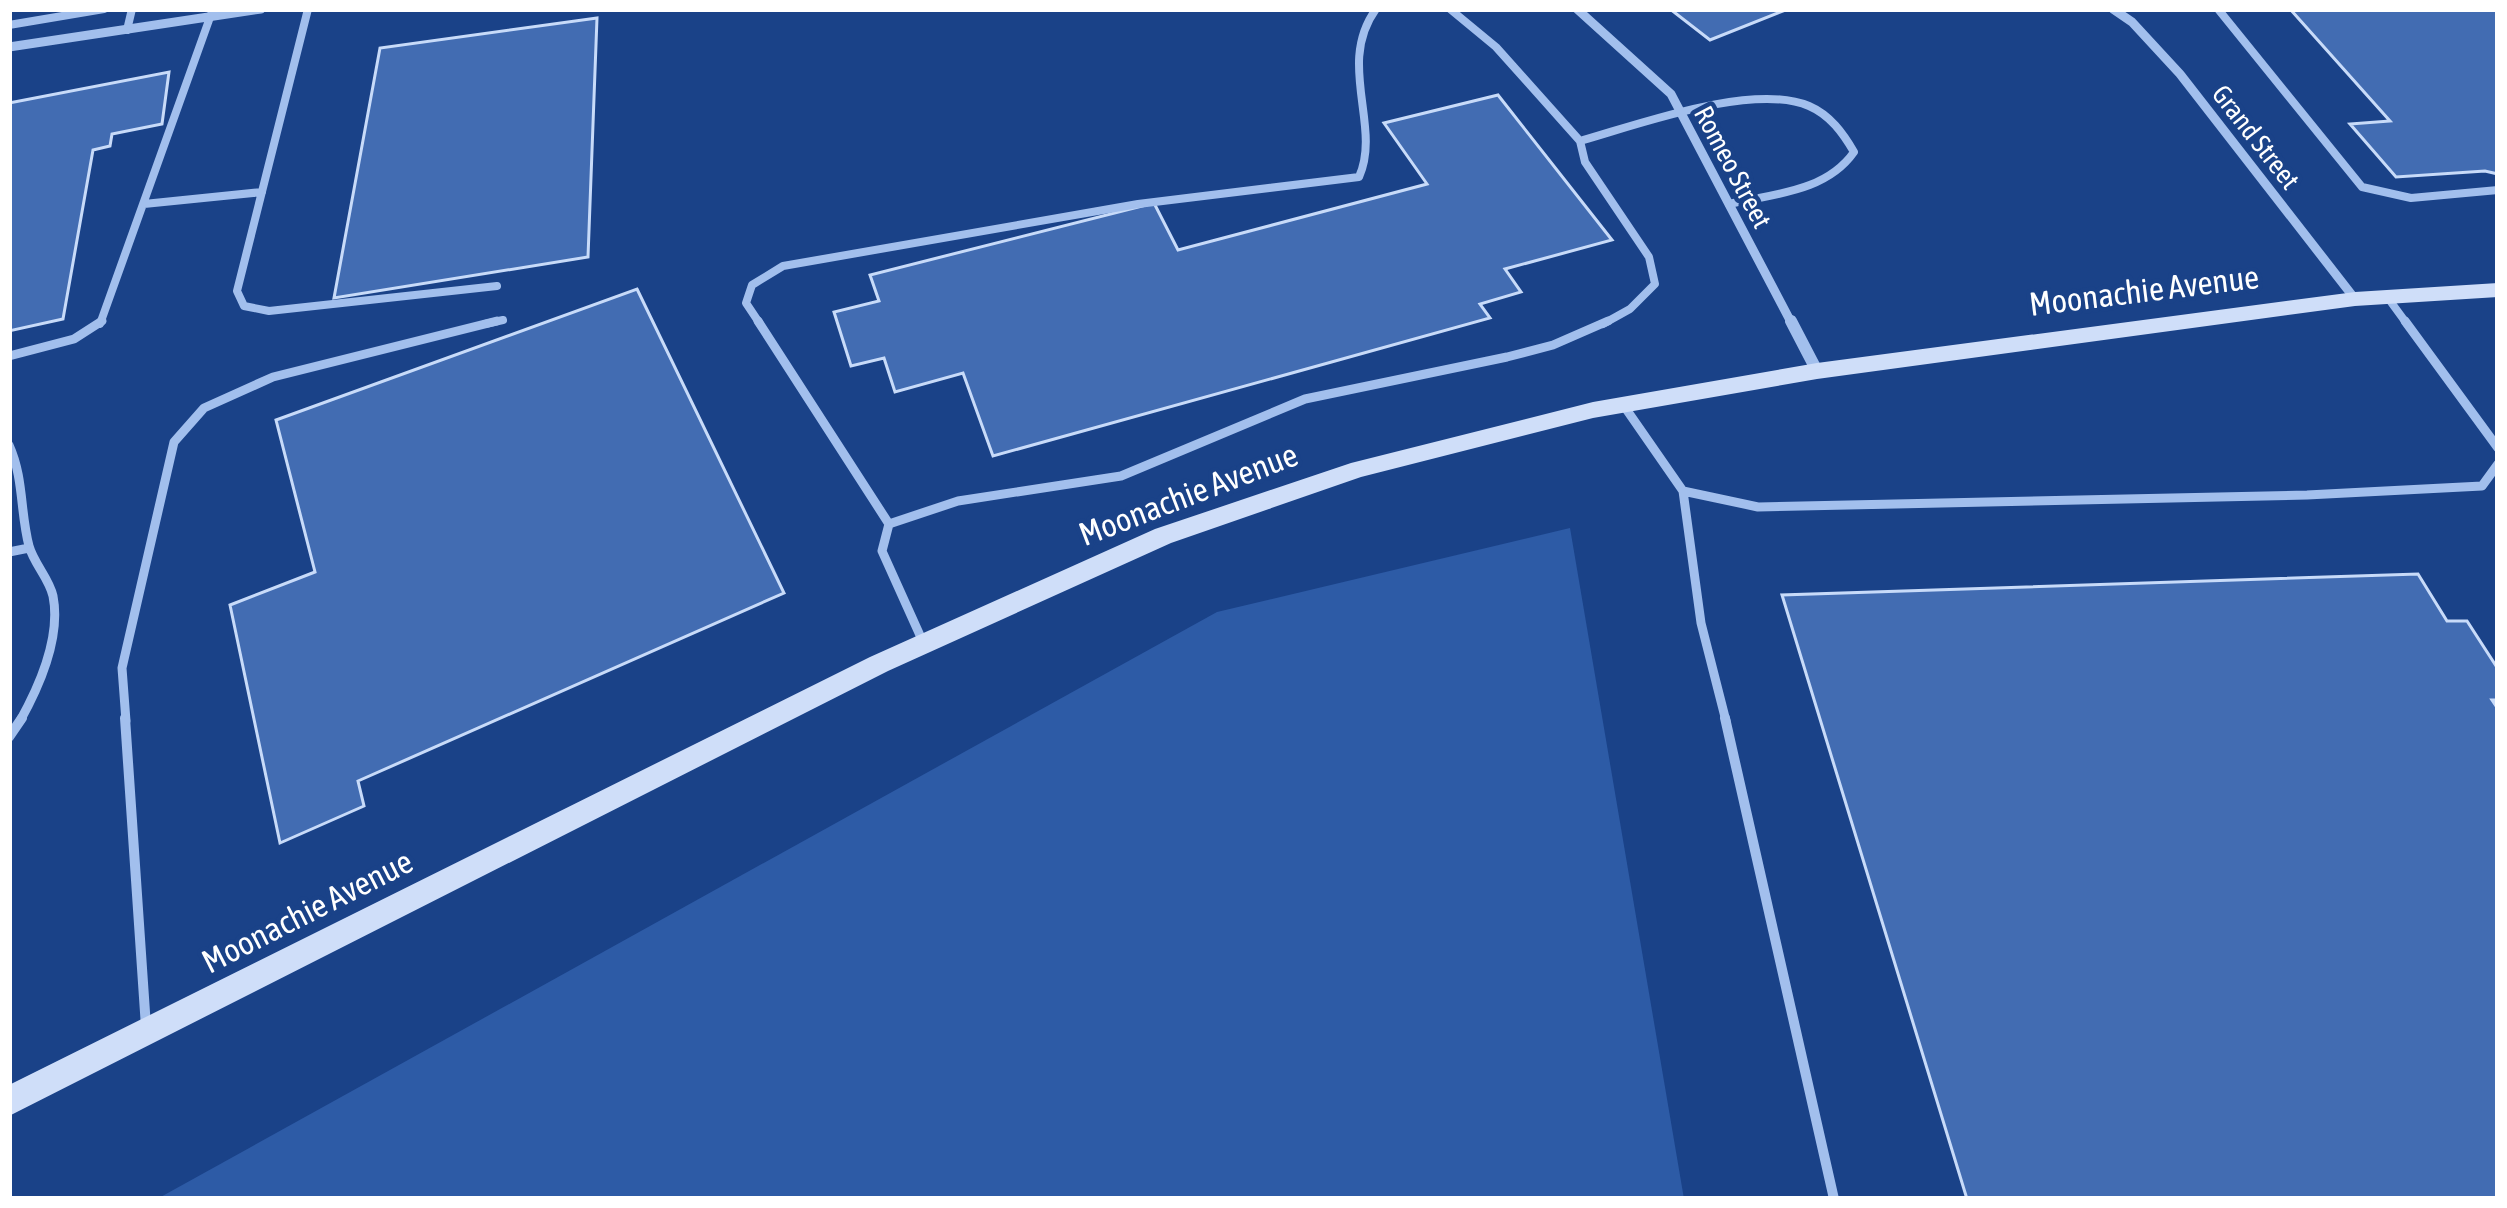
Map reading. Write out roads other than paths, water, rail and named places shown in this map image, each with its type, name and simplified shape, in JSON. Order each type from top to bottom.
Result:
[{"type":"main road","name":"Moonachie Avenue","points":[[9,1101],[924,644],[1163,536],[1359,469],[1624,405],[1816,371],[2356,299],[2498,290]]},
{"type":"street","points":[[9,47],[261,9]]},
{"type":"street","name":"Romeo Street","points":[[1576,9],[1671,94],[1816,371]]},
{"type":"street","name":"Grand Street","points":[[2113,9],[2132,22],[2180,74],[2356,299]]},
{"type":"lane","points":[[9,25],[104,9]]},
{"type":"lane","points":[[128,29],[132,9]]},
{"type":"lane","points":[[308,9],[237,291],[244,307],[269,311],[496,286]]},
{"type":"lane","points":[[924,644],[882,551],[889,524],[746,303],[760,276],[783,266],[1138,204],[1359,177],[1368,157],[1361,128],[1360,41],[1365,19],[1376,9]]},
{"type":"lane","points":[[889,524],[957,501],[1109,479],[1172,460],[1331,391],[1522,353],[1617,319],[1641,304],[1655,284],[1649,257],[1585,162],[1580,141],[1496,47],[1450,9]]},
{"type":"lane","points":[[2218,9],[2362,187],[2379,196],[2433,197],[2498,190]]},
{"type":"lane","points":[[9,356],[74,339],[100,324],[212,13]]},
{"type":"lane","points":[[1580,141],[1681,113],[1780,101],[1803,104],[1844,132],[1854,152],[1846,168],[1820,182],[1729,204]]},
{"type":"lane","points":[[144,204],[262,192]]},
{"type":"lane","points":[[2388,298],[2498,448]]},
{"type":"lane","points":[[147,1032],[122,668],[174,442],[204,408],[273,377],[503,320]]},
{"type":"lane","points":[[1624,405],[1684,490],[1701,623],[1750,815],[1834,1199]]},
{"type":"lane","points":[[9,445],[17,460],[29,548],[53,596],[39,687],[27,717],[9,737]]},
{"type":"lane","points":[[1684,490],[1758,507],[2307,495],[2482,486],[2498,464]]},
{"type":"lane","points":[[9,552],[29,548]]}]
